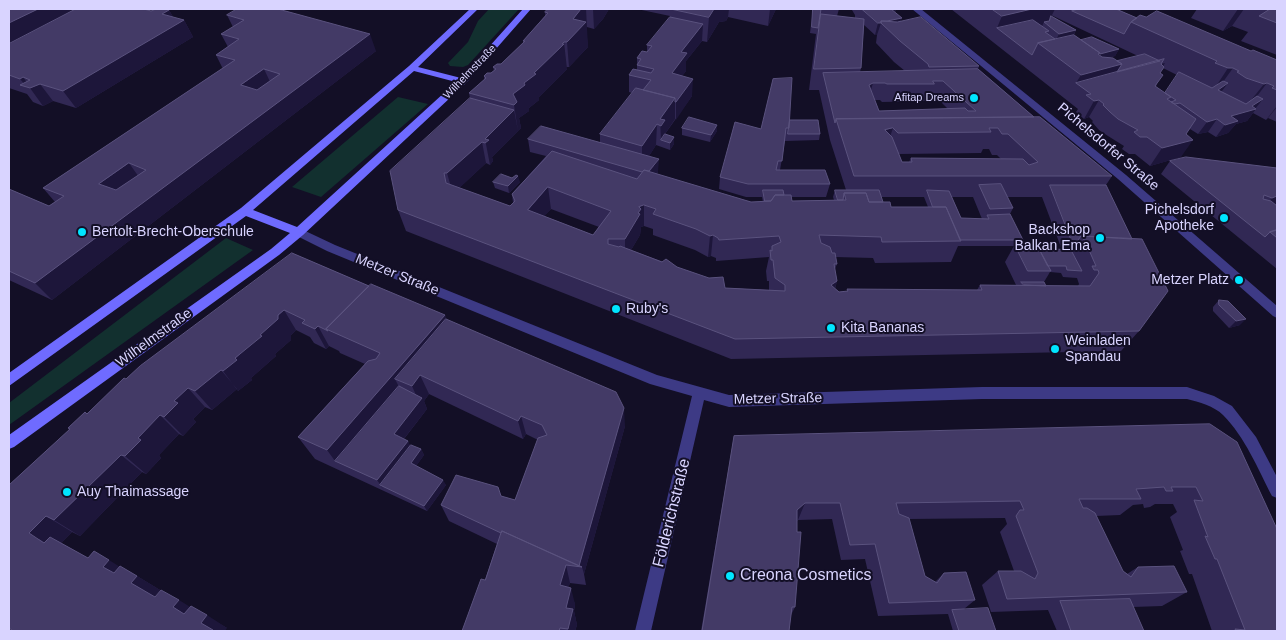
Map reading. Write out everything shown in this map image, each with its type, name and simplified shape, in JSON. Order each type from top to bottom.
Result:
[{"type":"main road","points":[[9,380],[245,211],[412,68],[474,9]]},
{"type":"main road","name":"Wilhelmstraße","points":[[9,443],[275,252],[462,81],[527,9]]},
{"type":"main road","points":[[412,68],[462,81]]},
{"type":"main road","points":[[245,211],[298,232]]},
{"type":"street","name":"Pichelsdorfer Straße","points":[[916,9],[1122,177],[1277,313]]},
{"type":"street","name":"Metzer Straße","points":[[298,232],[331,248],[655,380],[729,401],[982,394],[1187,393],[1209,400],[1227,410],[1251,441],[1277,491]]},
{"type":"street","name":"Földerichstraße","points":[[642,631],[699,394]]},
{"type":"green space","points":[[489,9],[519,9],[468,65],[463,67],[450,66],[448,63],[468,42],[478,21]]},
{"type":"green space","points":[[398,97],[428,104],[321,197],[292,187]]},
{"type":"green space","points":[[226,238],[253,250],[9,425],[9,403]]},
{"type":"building","points":[[9,9],[38,9],[9,23]]},
{"type":"building","points":[[76,9],[144,9],[151,11],[167,9],[169,10],[162,14],[184,20],[63,91],[40,84],[30,88],[20,85],[30,80],[9,75],[9,44]]},
{"type":"building","points":[[237,9],[278,9],[370,34],[35,283],[9,271],[9,189],[49,206],[64,196],[43,188],[235,60],[216,55],[239,39],[221,34],[244,20],[227,15]],"holes":[[[264,69],[280,74],[257,90],[241,85]],[[129,163],[146,170],[116,190],[99,184]]]},
{"type":"building","points":[[548,9],[581,9],[573,19],[586,22],[534,73],[536,74],[524,83],[525,85],[513,94],[517,102],[514,105],[469,93],[486,78],[484,76],[487,73],[491,73],[496,69],[493,67],[501,64],[525,41],[523,41],[548,13],[545,12]]},
{"type":"building","points":[[671,9],[714,9],[709,17]]},
{"type":"building","points":[[813,9],[821,9],[818,28],[812,27]]},
{"type":"building","points":[[862,9],[891,9],[902,18],[878,23]]},
{"type":"building","points":[[992,9],[1032,9],[1002,16]]},
{"type":"building","points":[[1079,9],[1116,9],[1137,18],[1131,22],[1124,34],[1072,11]]},
{"type":"building","points":[[1270,9],[1277,9],[1277,23],[1259,16]]},
{"type":"building","points":[[1157,11],[1277,60],[1277,90],[1272,88],[1274,86],[1246,78],[1233,68],[1215,63],[1217,61],[1131,22],[1140,15],[1146,17]]},
{"type":"building","points":[[821,14],[864,19],[861,68],[814,69]]},
{"type":"building","points":[[1051,16],[1076,30],[1059,34],[1044,22],[1049,21]]},
{"type":"building","points":[[670,17],[703,24],[681,52],[687,53],[672,73],[693,79],[676,102],[675,98],[643,90],[651,80],[629,75],[633,69],[651,73],[654,69],[637,65],[641,59],[637,58],[642,51],[647,52],[652,46],[647,45]]},
{"type":"building","points":[[921,17],[979,66],[929,67],[928,64],[881,23],[881,21],[897,22]]},
{"type":"building","points":[[1033,20],[1049,31],[1045,32],[1055,39],[1038,43],[1032,55],[997,28]]},
{"type":"building","points":[[1074,35],[1100,53],[1098,54],[1102,57],[1113,58],[1122,64],[1081,75],[1038,43]]},
{"type":"building","points":[[1092,37],[1119,49],[1100,54],[1081,40]]},
{"type":"building","points":[[1145,54],[1160,61],[1117,72],[1122,64],[1117,61]]},
{"type":"building","points":[[1164,59],[1161,64],[1164,67],[1160,73],[1163,75],[1155,86],[1171,97],[1167,99],[1196,119],[1186,134],[1193,140],[1162,148],[1147,137],[1140,137],[1134,132],[1138,130],[1118,119],[1099,100],[1094,101],[1086,95],[1091,94],[1076,83]]},
{"type":"building","points":[[978,69],[1034,117],[836,119],[835,123],[823,73]],"holes":[[[933,81],[943,81],[976,111],[968,111],[965,108],[879,111],[869,85],[873,83],[934,84]]]},
{"type":"building","points":[[1179,72],[1212,88],[1223,81],[1228,83],[1218,90],[1246,104],[1257,96],[1263,99],[1252,106],[1256,109],[1231,116],[1238,121],[1225,125],[1217,119],[1207,122],[1180,103],[1175,104],[1171,102],[1176,100],[1165,93]]},
{"type":"building","points":[[792,78],[789,128],[786,128],[782,161],[778,161],[776,170],[825,170],[830,184],[748,184],[720,177],[735,122],[761,129],[773,79]]},
{"type":"building","points":[[636,88],[675,98],[660,119],[665,120],[661,126],[657,124],[642,146],[600,134]]},
{"type":"building","points":[[470,98],[514,110],[485,139],[489,140],[485,143],[482,142],[447,173],[444,173],[446,183],[510,206],[515,201],[512,194],[552,151],[637,179],[644,170],[751,202],[771,201],[775,195],[791,195],[792,201],[846,200],[844,193],[866,193],[869,202],[890,202],[891,207],[946,207],[961,241],[882,242],[881,237],[819,235],[821,243],[830,247],[832,253],[835,253],[837,264],[834,264],[837,281],[831,285],[839,292],[848,291],[847,289],[982,290],[980,285],[1090,286],[1099,273],[1092,266],[1096,266],[1081,236],[1142,239],[1168,291],[1139,331],[735,339],[398,210],[390,171]],"holes":[[[548,187],[611,211],[593,235],[528,210]],[[644,205],[656,209],[653,214],[710,236],[713,235],[719,240],[779,236],[781,242],[772,246],[772,251],[770,250],[771,260],[773,260],[775,278],[785,285],[785,291],[725,288],[723,277],[709,278],[677,267],[666,259],[662,262],[620,246],[608,244],[608,239],[625,239],[640,214],[638,213],[641,209],[639,207]]]},
{"type":"building","points":[[689,117],[717,125],[711,135],[682,128]]},
{"type":"building","points":[[1040,117],[1112,176],[854,176],[836,119]],"holes":[[[893,128],[898,133],[991,132],[989,128],[998,128],[1002,134],[1008,134],[1038,162],[1029,165],[1023,159],[911,158],[912,162],[902,162],[892,137],[885,130]]]},
{"type":"building","points":[[790,120],[818,120],[820,134],[788,134]]},
{"type":"building","points":[[541,126],[659,159],[649,171],[644,170],[642,172],[528,139]]},
{"type":"building","points":[[665,134],[674,137],[670,143],[661,140]]},
{"type":"building","points":[[1186,157],[1277,168],[1277,196],[1272,198],[1264,195],[1263,199],[1271,201],[1277,206],[1277,230],[1270,232],[1265,237],[1170,161]]},
{"type":"building","points":[[501,174],[512,178],[516,175],[518,176],[508,186],[493,182]]},
{"type":"building","points":[[1001,184],[1013,208],[990,209],[979,185]]},
{"type":"building","points":[[1050,185],[1106,185],[1132,239],[1081,236],[1073,244]]},
{"type":"building","points":[[763,190],[783,190],[784,195],[775,195],[771,201],[765,201]]},
{"type":"building","points":[[835,190],[879,190],[883,202],[869,202],[866,193],[844,193],[843,200],[838,200]]},
{"type":"building","points":[[927,190],[949,191],[961,218],[989,219],[987,215],[1010,214],[1023,240],[960,240],[946,207],[933,207]]},
{"type":"building","points":[[1277,230],[1277,238],[1270,232]]},
{"type":"building","points":[[1015,245],[1037,245],[1051,271],[1028,271]]},
{"type":"building","points":[[1039,248],[1071,250],[1082,271],[1067,270],[1066,266],[1048,266]]},
{"type":"building","points":[[292,253],[369,286],[326,329],[328,331],[318,326],[315,329],[302,323],[305,320],[284,310],[278,315],[278,319],[260,335],[262,336],[235,358],[237,360],[195,391],[188,388],[174,401],[178,403],[164,417],[160,415],[138,438],[141,440],[125,456],[121,455],[54,520],[46,516],[29,533],[44,543],[50,537],[88,558],[94,551],[109,560],[103,567],[114,573],[120,566],[137,576],[131,583],[155,597],[161,590],[179,600],[173,607],[184,614],[191,606],[207,615],[201,623],[213,630],[13,631],[9,628],[9,485],[70,429],[68,428],[85,412],[87,414],[124,378],[126,379],[140,366]]},
{"type":"building","points":[[1021,282],[1044,282],[1046,286],[1024,285]]},
{"type":"building","points":[[371,284],[445,315],[327,450],[298,437],[368,361],[376,359],[380,353],[326,329]]},
{"type":"building","points":[[1219,300],[1228,301],[1246,319],[1236,321],[1219,305]]},
{"type":"building","points":[[446,319],[616,392],[624,408],[579,566],[441,505],[456,475],[498,487],[501,496],[515,500],[538,438],[547,435],[542,425],[521,416],[518,421],[420,375],[412,386],[395,379]]},
{"type":"building","points":[[399,386],[422,398],[394,434],[408,441],[377,480],[335,461]]},
{"type":"building","points":[[1210,424],[1237,442],[1277,529],[1277,631],[1236,631],[1235,629],[1245,630],[1217,559],[1215,559],[1205,536],[1208,537],[1194,500],[1203,501],[1196,487],[1171,487],[1173,491],[1166,491],[1164,487],[1136,489],[1141,499],[1079,499],[1083,508],[1087,508],[1095,513],[1123,571],[1131,577],[1138,567],[1174,566],[1187,592],[1007,599],[998,571],[1021,571],[1035,579],[1038,573],[1016,516],[1020,510],[1024,510],[1020,501],[896,503],[899,514],[909,518],[925,576],[937,583],[944,573],[966,572],[975,600],[889,603],[875,544],[850,545],[840,503],[805,503],[797,510],[797,532],[801,532],[795,607],[792,607],[789,631],[702,631],[734,436]]},
{"type":"building","points":[[411,445],[421,449],[411,463],[443,480],[424,506],[380,485]]},
{"type":"building","points":[[502,531],[582,567],[566,565],[560,585],[571,588],[566,608],[573,609],[568,629],[560,628],[559,631],[462,631],[481,579],[485,580]]},
{"type":"building","points":[[1130,599],[1144,631],[1071,631],[1060,601]]},
{"type":"building","points":[[988,608],[996,631],[959,631],[952,610]]},
{"type":"place","name":"Afitap Dreams","points":[[974,98]]},
{"type":"place","name":"Pichelsdorf Apotheke","points":[[1224,218]]},
{"type":"place","name":"Bertolt-Brecht-Oberschule","points":[[82,232]]},
{"type":"place","name":"Backshop Balkan Ema","points":[[1100,238]]},
{"type":"place","name":"Metzer Platz","points":[[1239,280]]},
{"type":"place","name":"Ruby's","points":[[616,309]]},
{"type":"place","name":"Kita Bananas","points":[[831,328]]},
{"type":"place","name":"Weinladen Spandau","points":[[1055,349]]},
{"type":"place","name":"Auy Thaimassage","points":[[67,492]]},
{"type":"place","name":"Creona Cosmetics","points":[[730,576]]}]
